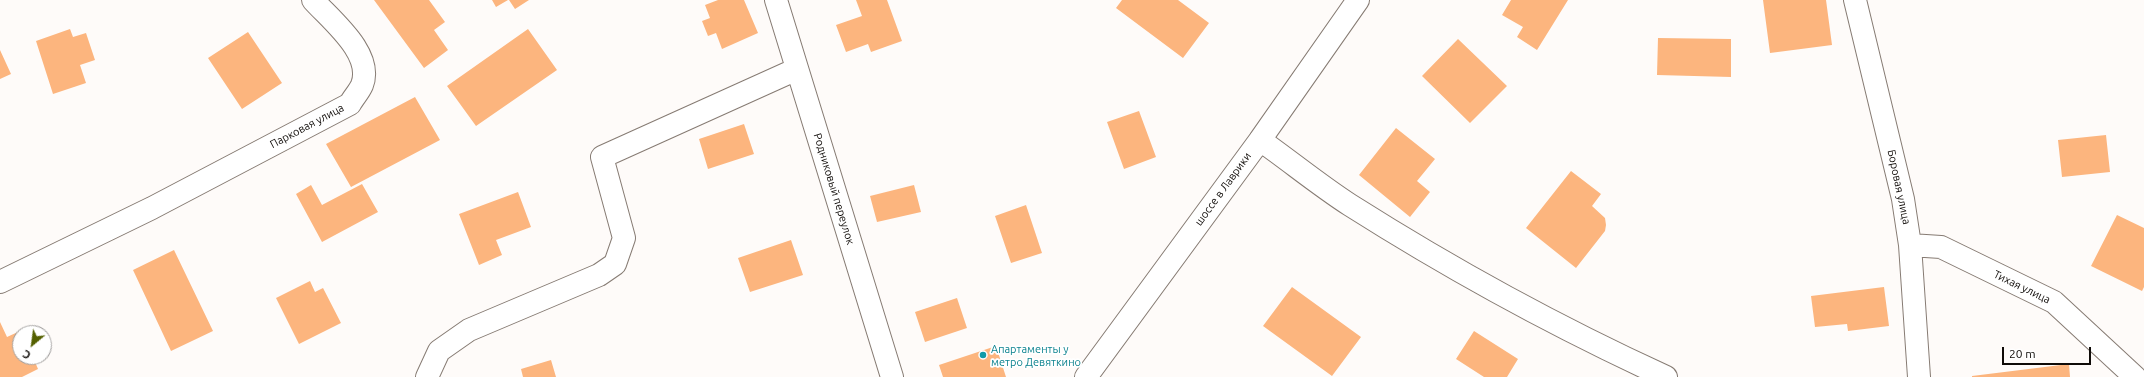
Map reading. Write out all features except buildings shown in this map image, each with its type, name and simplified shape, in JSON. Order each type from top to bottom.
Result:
[{"type":"street","name":"Парковая улица","points":[[0,282],[152,208],[350,104],[362,85],[364,67],[359,52],[313,0]]},
{"type":"street","name":"Родниковый переулок","points":[[776,0],[892,377]]},
{"type":"street","name":"шоссе в Лаврики","points":[[1086,377],[1260,140],[1358,0]]},
{"type":"street","name":"Боровая улица","points":[[1855,0],[1903,199],[1910,245],[1919,377]]},
{"type":"street","points":[[427,377],[439,351],[469,330],[599,275],[615,264],[624,238],[602,156],[797,69]]},
{"type":"street","points":[[1260,140],[1349,204],[1452,266],[1588,341],[1666,377]]},
{"type":"street","name":"Тихая улица","points":[[1910,245],[1941,247],[2054,302],[2136,377]]},
{"type":"place","name":"Апартаменты у метро Девяткино","points":[[983,355]]}]
